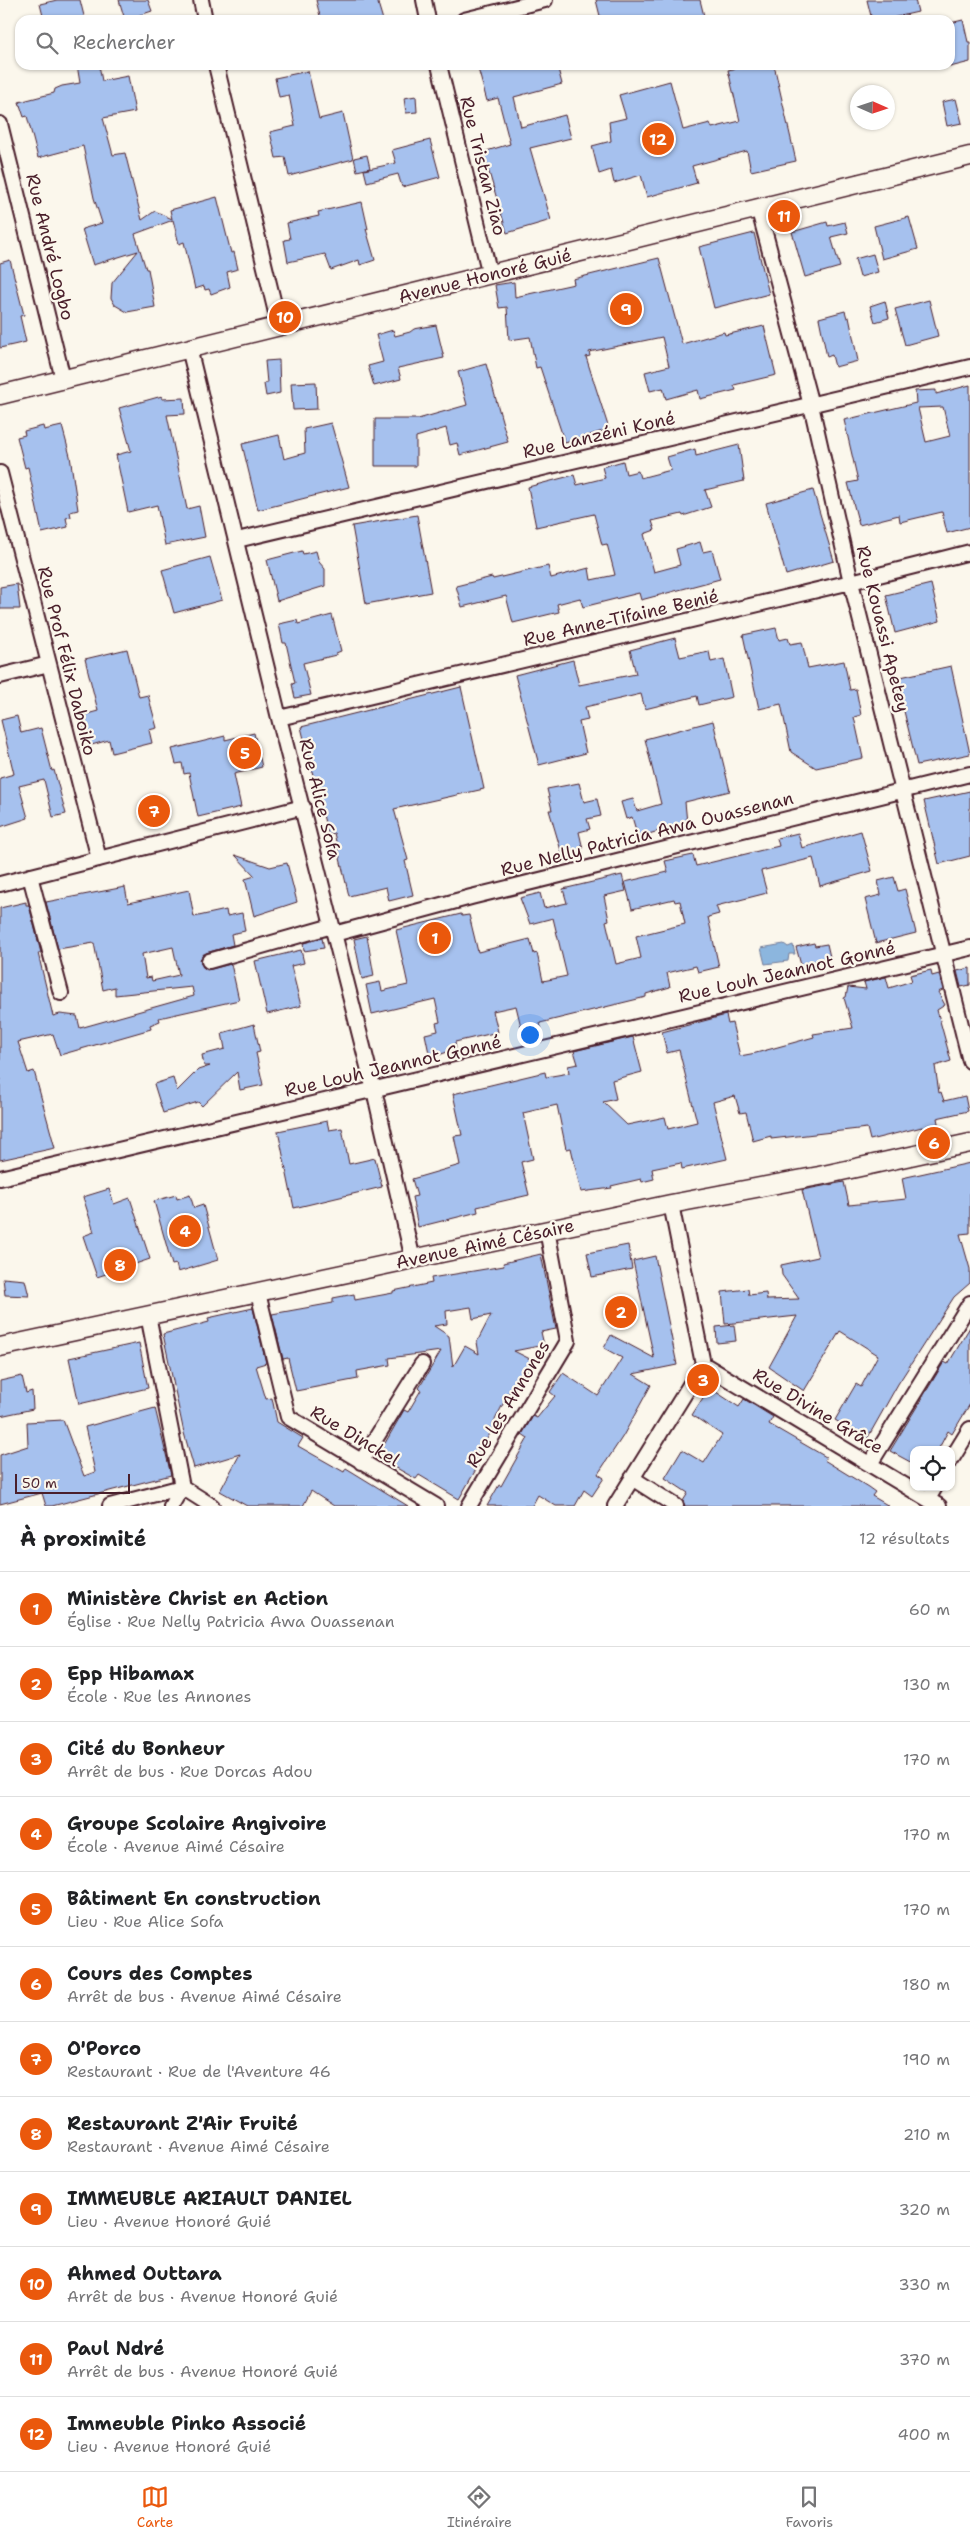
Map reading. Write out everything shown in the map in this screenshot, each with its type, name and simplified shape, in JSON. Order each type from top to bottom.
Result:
[{"type":"street","points":[[201,0],[205,15]]},
{"type":"street","points":[[424,0],[427,15]]},
{"type":"street","points":[[484,15],[545,0]]},
{"type":"street","points":[[217,70],[279,325]]},
{"type":"street","name":"Rue Tristan Ziao","points":[[440,70],[490,275]]},
{"type":"street","name":"Rue André Logbo","points":[[0,124],[4,160],[63,379]]},
{"type":"street","name":"Avenue Honoré Guié","points":[[0,396],[279,325],[490,275],[758,207],[970,156]]},
{"type":"street","name":"Rue Kouassi Apetey","points":[[758,207],[812,405],[851,582],[970,1061]]},
{"type":"street","name":"Rue Alice Sofa","points":[[189,348],[279,718],[374,1090],[414,1260]]},
{"type":"street","name":"Rue Lanzéni Koné","points":[[237,540],[970,367]]},
{"type":"street","name":"Rue Prof Félix Daboiko","points":[[0,473],[98,859]]},
{"type":"street","name":"Rue Anne-Tifaine Benié","points":[[279,718],[970,552]]},
{"type":"street","points":[[0,676],[49,664]]},
{"type":"street","name":"Rue Nelly Patricia Awa Ouassenan","points":[[209,961],[970,774]]},
{"type":"street","points":[[0,884],[303,807]]},
{"type":"street","points":[[30,876],[61,993]]},
{"type":"street","name":"Rue Louh Jeannot Gonné","points":[[0,1178],[970,948]]},
{"type":"street","name":"Avenue Aimé Césaire","points":[[0,1347],[414,1260],[546,1230],[819,1176],[970,1143]]},
{"type":"street","points":[[615,1506],[703,1364],[671,1204]]},
{"type":"street","name":"Rue les Annones","points":[[469,1506],[568,1341],[546,1230]]},
{"type":"street","name":"Rue Dinckel","points":[[258,1293],[288,1417],[436,1506]]},
{"type":"street","points":[[870,1464],[970,1303]]},
{"type":"street","points":[[148,1315],[182,1487],[171,1506]]},
{"type":"street","points":[[361,1462],[422,1364]]},
{"type":"street","name":"Rue Divine Grâce","points":[[703,1364],[870,1464],[934,1498]]},
{"type":"street","points":[[955,1453],[970,1428]]},
{"type":"street","points":[[632,1478],[676,1506]]},
{"type":"street","points":[[110,1506],[182,1487],[212,1506]]},
{"type":"water","points":[[784,944],[788,947],[793,945],[795,954],[789,954],[788,961],[765,964],[761,948]]},
{"type":"building","points":[[57,0],[80,0],[84,15],[43,15],[40,4]]},
{"type":"building","points":[[119,0],[148,0],[152,11],[140,15],[124,15]]},
{"type":"building","points":[[316,0],[377,0],[382,15],[320,15]]},
{"type":"building","points":[[596,0],[700,0],[704,15],[600,15]]},
{"type":"building","points":[[867,0],[915,0],[918,12],[905,15],[871,15]]},
{"type":"building","points":[[963,20],[968,42],[970,42],[970,62],[955,66],[955,22]]},
{"type":"building","points":[[78,70],[100,70],[102,81],[128,76],[135,112],[103,118],[113,155],[125,153],[142,220],[155,211],[172,219],[170,210],[217,197],[231,253],[234,252],[238,269],[227,272],[230,287],[211,294],[209,289],[205,290],[204,286],[195,289],[184,242],[179,244],[173,220],[135,234],[146,269],[148,269],[155,307],[127,312],[115,305],[111,298],[112,283],[138,251],[93,265],[82,229],[102,223],[94,198],[83,146],[38,158],[27,116],[24,117],[19,102],[54,93],[55,89],[62,86],[80,83]]},
{"type":"building","points":[[478,70],[558,70],[562,84],[514,97],[521,127],[565,115],[571,138],[530,148],[551,220],[507,233],[483,152],[510,144],[498,98],[487,101]]},
{"type":"building","points":[[728,70],[775,70],[796,161],[751,171],[747,151],[692,166],[697,183],[647,197],[641,175],[614,183],[611,170],[599,174],[592,146],[611,141],[609,122],[626,118],[619,95],[670,81],[683,130],[710,123],[712,128],[740,121]]},
{"type":"building","points":[[308,71],[319,119],[343,113],[353,159],[289,176],[285,157],[276,158],[270,132],[295,126],[289,95],[279,97],[275,78]]},
{"type":"building","points":[[416,96],[417,112],[406,113],[404,98]]},
{"type":"building","points":[[956,99],[962,123],[947,126],[942,102]]},
{"type":"building","points":[[430,140],[440,177],[402,187],[398,174],[367,182],[364,170],[396,163],[392,150]]},
{"type":"building","points":[[367,155],[370,168],[357,171],[354,158]]},
{"type":"building","points":[[362,202],[368,229],[366,229],[375,260],[360,265],[359,260],[331,270],[325,254],[288,262],[284,240],[290,239],[287,223],[319,216],[318,212]]},
{"type":"building","points":[[909,217],[918,249],[882,259],[874,226]]},
{"type":"building","points":[[827,222],[828,226],[845,222],[848,233],[831,237],[840,267],[805,277],[792,232]]},
{"type":"building","points":[[754,233],[769,294],[714,308],[699,247]]},
{"type":"building","points":[[873,254],[878,272],[860,277],[855,259]]},
{"type":"building","points":[[659,258],[682,344],[724,332],[725,335],[764,326],[776,375],[734,385],[736,390],[700,399],[698,390],[666,399],[663,388],[650,391],[645,372],[669,366],[662,337],[589,352],[590,356],[586,357],[609,429],[565,443],[540,367],[536,368],[530,337],[509,340],[507,307],[499,308],[495,285],[514,282],[515,297],[574,284],[573,279]]},
{"type":"building","points":[[10,260],[24,315],[20,316],[26,342],[0,348],[0,263]]},
{"type":"building","points":[[929,300],[938,336],[905,345],[895,309]]},
{"type":"building","points":[[885,301],[889,318],[875,322],[870,306]]},
{"type":"building","points":[[845,311],[847,318],[849,317],[858,361],[835,367],[832,355],[827,357],[819,318]]},
{"type":"building","points":[[436,325],[444,358],[398,368],[401,379],[374,386],[368,366],[383,362],[376,335],[393,330],[395,336],[414,329]]},
{"type":"building","points":[[279,360],[280,393],[266,396],[264,384],[267,383],[265,361]]},
{"type":"building","points":[[486,364],[508,442],[460,455],[457,443],[450,445],[446,428],[416,437],[416,466],[375,466],[375,419],[418,419],[467,405],[458,372]]},
{"type":"building","points":[[316,382],[317,409],[293,410],[291,383]]},
{"type":"building","points":[[970,385],[970,527],[947,533],[942,512],[900,522],[899,515],[859,525],[848,483],[858,481],[844,420],[916,403],[915,391],[936,390],[936,394]],"holes":[[[943,407],[950,436],[926,442],[918,408]]]},
{"type":"building","points":[[162,396],[162,399],[184,398],[185,414],[167,415],[187,509],[199,506],[205,537],[165,545],[157,505],[128,512],[116,455],[131,451],[119,408]]},
{"type":"building","points":[[331,423],[349,487],[258,510],[242,444],[279,435],[284,459],[305,453],[304,429]]},
{"type":"building","points":[[43,426],[44,430],[62,426],[70,456],[78,510],[70,512],[71,517],[66,518],[68,527],[42,533],[28,467],[25,468],[17,437],[25,435],[24,431]]},
{"type":"building","points":[[739,445],[744,481],[705,490],[711,507],[683,516],[682,514],[652,521],[655,530],[644,534],[654,572],[680,565],[676,549],[700,542],[703,552],[712,550],[720,579],[641,600],[639,593],[583,607],[580,598],[557,604],[559,612],[513,623],[506,596],[462,607],[456,586],[492,577],[493,579],[548,566],[551,578],[589,568],[591,580],[615,575],[607,544],[602,545],[594,514],[536,527],[528,487],[574,475],[577,485],[605,478],[602,467],[623,461],[626,474],[638,471],[640,478],[671,470],[667,457],[695,449],[696,456]]},
{"type":"building","points":[[813,490],[834,561],[786,575],[766,503]]},
{"type":"building","points":[[417,515],[431,592],[366,604],[352,526]]},
{"type":"building","points":[[302,551],[303,554],[316,551],[319,562],[325,569],[325,586],[277,601],[267,560]]},
{"type":"building","points":[[210,557],[222,600],[174,613],[162,570]]},
{"type":"building","points":[[17,584],[20,609],[0,609],[0,587]]},
{"type":"building","points":[[931,584],[940,621],[895,633],[886,595]]},
{"type":"building","points":[[332,615],[341,651],[336,653],[336,655],[303,663],[311,695],[295,698],[292,684],[295,683],[286,643],[283,643],[279,624],[297,620],[298,624]]},
{"type":"building","points":[[776,628],[779,640],[788,638],[790,644],[802,642],[808,668],[844,661],[850,690],[856,689],[861,715],[854,717],[863,758],[816,768],[791,752],[781,704],[759,709],[743,635]]},
{"type":"building","points":[[675,638],[680,657],[709,651],[711,662],[724,659],[732,697],[699,705],[697,696],[645,709],[641,694],[585,707],[588,720],[579,722],[586,753],[539,765],[515,675],[573,660],[579,685],[636,674],[630,650]]},
{"type":"building","points":[[127,649],[139,697],[148,695],[157,728],[149,730],[152,743],[112,753],[109,740],[88,746],[80,716],[98,711],[85,659]]},
{"type":"building","points":[[951,666],[970,754],[917,765],[896,678]]},
{"type":"building","points":[[461,687],[484,789],[394,809],[408,860],[405,861],[413,895],[389,901],[386,887],[349,896],[334,833],[328,835],[301,727]]},
{"type":"building","points":[[17,716],[21,733],[41,728],[66,814],[53,817],[44,780],[19,786],[28,818],[0,827],[0,778],[14,774],[1,720]]},
{"type":"building","points":[[713,721],[730,791],[685,802],[687,823],[638,837],[632,817],[626,819],[621,802],[633,799],[637,811],[661,804],[645,739]]},
{"type":"building","points":[[254,733],[262,767],[234,774],[241,807],[198,817],[189,773],[184,774],[182,763],[176,764],[172,749],[225,736],[225,740]]},
{"type":"building","points":[[579,783],[584,802],[597,799],[601,816],[587,819],[590,829],[579,832],[583,849],[562,854],[549,810],[552,810],[547,789]]},
{"type":"building","points":[[970,791],[970,856],[939,864],[924,801]]},
{"type":"building","points":[[861,831],[872,871],[820,886],[813,858],[761,871],[767,893],[716,906],[719,914],[708,917],[719,967],[698,972],[696,966],[667,973],[670,987],[646,994],[646,997],[540,1023],[542,1030],[523,1035],[516,1006],[493,1011],[498,1032],[455,1042],[456,1049],[430,1058],[425,1034],[438,1031],[436,1023],[440,1022],[435,999],[372,1014],[366,985],[380,982],[382,991],[408,985],[396,930],[461,914],[462,916],[469,915],[478,952],[530,939],[534,954],[537,953],[543,981],[567,976],[553,918],[530,924],[520,898],[540,893],[544,908],[567,903],[563,889],[622,875],[626,891],[604,896],[609,920],[606,921],[616,964],[641,958],[636,936],[685,924],[680,901],[675,902],[674,899],[632,909],[625,882],[668,872],[665,861],[693,855],[696,866],[779,846],[777,838],[798,833],[802,848]]},
{"type":"building","points":[[235,855],[270,867],[287,863],[297,902],[254,916],[245,879],[255,876]]},
{"type":"building","points":[[894,877],[898,891],[905,889],[916,933],[876,943],[865,899],[881,895],[878,881]]},
{"type":"building","points":[[125,887],[128,903],[189,890],[194,917],[226,910],[227,916],[242,913],[245,931],[231,934],[233,945],[206,953],[200,959],[203,967],[207,970],[231,964],[239,1000],[159,1018],[160,1021],[150,1025],[151,1029],[60,1055],[53,1034],[18,1042],[28,1073],[34,1071],[55,1148],[0,1160],[0,908],[26,902],[26,905],[29,905],[41,953],[38,953],[53,1016],[60,1014],[77,1016],[80,1028],[194,996],[192,987],[115,995],[115,987],[103,990],[94,943],[58,949],[46,902]],"holes":[[[173,947],[179,975],[152,981],[151,977],[146,978],[142,954]]]},
{"type":"building","points":[[367,936],[374,976],[362,979],[354,939]]},
{"type":"building","points":[[322,938],[324,948],[304,951],[303,943]]},
{"type":"building","points":[[814,943],[815,946],[827,944],[830,957],[801,965],[796,947]]},
{"type":"building","points":[[301,950],[304,963],[291,966],[301,1006],[267,1014],[255,961]]},
{"type":"building","points":[[970,968],[970,985],[961,987],[957,971]]},
{"type":"building","points":[[931,970],[932,976],[939,974],[943,990],[938,992],[945,1005],[937,1010],[951,1061],[935,1066],[939,1093],[941,1092],[944,1101],[965,1096],[968,1111],[937,1118],[939,1128],[923,1132],[922,1127],[870,1140],[867,1128],[771,1139],[771,1136],[753,1141],[746,1112],[740,1113],[735,1096],[713,1102],[727,1159],[682,1169],[681,1163],[652,1169],[654,1179],[642,1182],[641,1179],[611,1186],[612,1188],[581,1192],[571,1148],[566,1149],[557,1105],[523,1113],[533,1159],[521,1162],[529,1195],[477,1207],[478,1212],[418,1227],[412,1197],[417,1196],[412,1179],[460,1165],[454,1136],[462,1135],[453,1094],[545,1072],[546,1077],[569,1073],[568,1066],[578,1064],[574,1051],[633,1037],[642,1072],[612,1080],[616,1099],[603,1102],[627,1125],[665,1117],[668,1129],[697,1122],[679,1050],[667,1053],[662,1032],[726,1015],[728,1024],[732,1023],[740,1056],[756,1053],[814,1037],[813,1034],[853,1028],[844,998],[846,997],[848,987],[866,989],[864,982],[886,977],[889,988],[912,981],[910,975]]},
{"type":"building","points":[[254,1024],[260,1052],[256,1053],[263,1085],[240,1090],[237,1072],[202,1106],[198,1102],[163,1113],[154,1084],[173,1078],[177,1091],[198,1070],[210,1066],[204,1066],[202,1055],[225,1049],[222,1033]]},
{"type":"building","points":[[327,1121],[329,1130],[342,1128],[349,1164],[375,1158],[382,1187],[294,1208],[278,1131]]},
{"type":"building","points":[[970,1163],[970,1233],[960,1234],[970,1269],[970,1283],[954,1297],[898,1384],[867,1439],[835,1420],[856,1384],[861,1387],[878,1355],[840,1331],[804,1391],[769,1367],[797,1316],[725,1324],[722,1292],[748,1289],[749,1295],[766,1293],[767,1300],[799,1299],[782,1275],[781,1265],[818,1257],[802,1190],[844,1182],[849,1205],[906,1199],[902,1178]]},
{"type":"building","points":[[109,1189],[114,1204],[130,1198],[150,1259],[97,1277],[83,1236],[94,1232],[83,1197]]},
{"type":"building","points":[[176,1195],[177,1199],[190,1195],[194,1208],[203,1205],[218,1260],[178,1272],[176,1264],[172,1265],[154,1201]]},
{"type":"building","points":[[628,1245],[632,1269],[592,1277],[587,1253]]},
{"type":"building","points":[[541,1254],[556,1329],[541,1332],[544,1345],[514,1351],[534,1361],[514,1394],[509,1392],[493,1424],[495,1425],[473,1463],[478,1466],[459,1499],[419,1475],[416,1479],[377,1457],[404,1410],[408,1412],[421,1390],[419,1388],[441,1351],[389,1358],[390,1365],[357,1371],[358,1379],[296,1391],[288,1358],[283,1359],[272,1314],[333,1303],[333,1298],[354,1294],[355,1300],[393,1293],[393,1291],[432,1283],[431,1278],[504,1266],[503,1263]],"holes":[[[471,1307],[473,1319],[491,1315],[477,1342],[479,1354],[465,1346],[453,1367],[449,1336],[434,1326],[447,1324],[446,1311]]]},
{"type":"building","points":[[655,1256],[677,1365],[633,1374],[651,1385],[623,1436],[598,1474],[604,1478],[592,1496],[584,1490],[575,1506],[556,1506],[538,1495],[532,1506],[487,1506],[499,1485],[501,1486],[528,1438],[522,1434],[533,1416],[537,1418],[555,1396],[550,1392],[563,1373],[598,1396],[622,1358],[604,1348],[611,1335],[654,1358],[633,1261]]},
{"type":"building","points":[[3,1278],[25,1280],[29,1296],[5,1295]]},
{"type":"building","points":[[253,1308],[266,1363],[256,1366],[266,1399],[272,1398],[277,1422],[303,1438],[298,1446],[344,1472],[346,1468],[408,1506],[334,1506],[311,1491],[303,1506],[247,1506],[220,1491],[240,1454],[194,1468],[184,1433],[163,1334],[209,1322],[208,1318]]},
{"type":"building","points":[[734,1325],[736,1341],[717,1343],[716,1327]]},
{"type":"building","points":[[970,1327],[970,1404],[952,1434],[948,1431],[940,1446],[910,1446],[910,1462],[890,1451],[944,1362],[948,1364]]},
{"type":"building","points":[[139,1343],[148,1388],[79,1404],[69,1358]]},
{"type":"building","points":[[22,1376],[26,1393],[32,1391],[33,1409],[0,1416],[0,1381]]},
{"type":"building","points":[[713,1390],[739,1407],[744,1399],[773,1417],[769,1424],[826,1457],[824,1460],[868,1487],[875,1492],[872,1496],[889,1506],[685,1506],[683,1501],[688,1493],[665,1478],[682,1450],[704,1463],[722,1435],[692,1415],[706,1393]]},
{"type":"building","points":[[155,1408],[171,1475],[52,1506],[46,1506],[42,1493],[0,1504],[0,1455],[28,1446],[27,1422],[63,1420],[84,1476],[95,1472],[85,1427]]},
{"type":"place","name":"Immeuble Pinko Associé","points":[[658,139]]},
{"type":"place","name":"Paul Ndré","points":[[784,216]]},
{"type":"place","name":"IMMEUBLE ARIAULT DANIEL","points":[[626,309]]},
{"type":"place","name":"Ahmed Outtara","points":[[285,317]]},
{"type":"place","name":"Bâtiment En construction","points":[[245,753]]},
{"type":"place","name":"O'Porco","points":[[154,811]]},
{"type":"place","name":"Ministère Christ en Action","points":[[435,938]]},
{"type":"place","name":"Cours des Comptes","points":[[934,1143]]},
{"type":"place","name":"Groupe Scolaire Angivoire","points":[[185,1231]]},
{"type":"place","name":"Restaurant Z'Air Fruité","points":[[120,1265]]},
{"type":"place","name":"Epp Hibamax","points":[[621,1312]]},
{"type":"place","name":"Cité du Bonheur","points":[[703,1380]]}]
